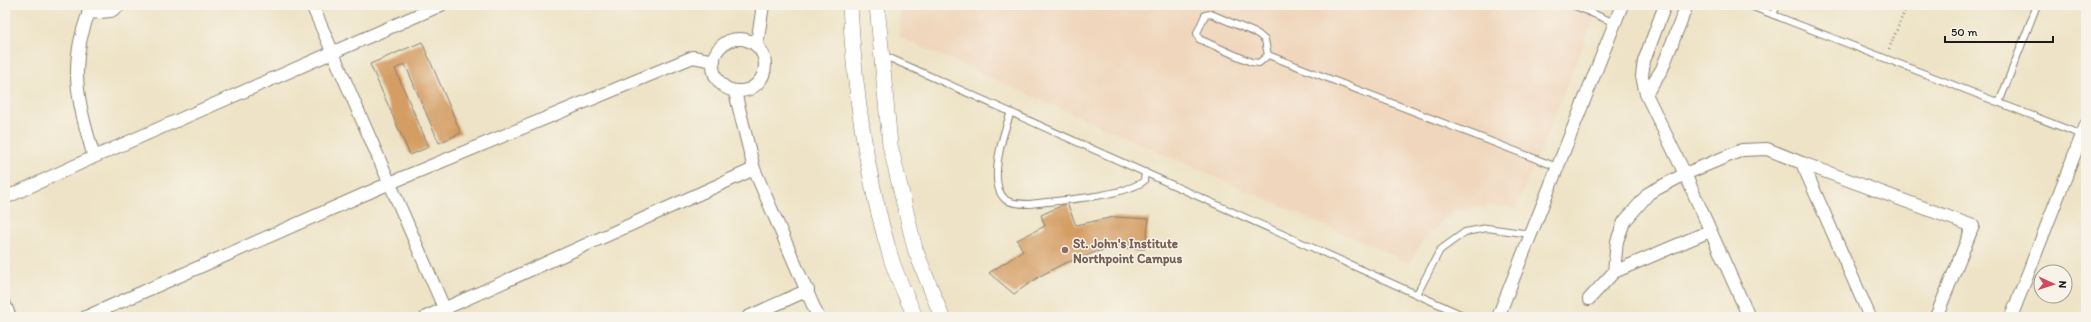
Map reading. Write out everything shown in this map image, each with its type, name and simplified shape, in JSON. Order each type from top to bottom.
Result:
[{"type":"street","points":[[94,157],[83,122],[76,86],[76,58],[90,9],[111,11],[120,5]]},
{"type":"street","points":[[312,5],[446,313]]},
{"type":"street","points":[[5,198],[94,157],[441,5]]},
{"type":"street","points":[[757,44],[763,5]]},
{"type":"street","points":[[850,5],[852,56],[865,149],[890,256],[915,317]]},
{"type":"street","points":[[877,5],[880,53],[890,145],[898,185],[915,249],[942,317]]},
{"type":"street","points":[[1498,317],[1622,5]]},
{"type":"street","points":[[1665,5],[1644,61],[1642,76],[1646,94],[1685,174],[1749,317]]},
{"type":"street","points":[[1646,94],[1660,75],[1687,5]]},
{"type":"street","points":[[1656,30],[1675,38]]},
{"type":"street","points":[[743,39],[752,40],[757,44],[763,50],[765,58],[764,73],[753,88],[744,92],[735,92],[722,86],[716,77],[714,61],[717,51],[726,42],[743,39]]},
{"type":"street","points":[[86,317],[390,183],[693,57],[714,61]]},
{"type":"street","points":[[735,92],[754,169],[808,290],[818,317]]},
{"type":"street","points":[[2011,317],[2084,130]]},
{"type":"street","points":[[1614,272],[1617,241],[1624,222],[1649,193],[1685,174],[1742,150],[1767,149],[1973,226],[1936,317]]},
{"type":"street","points":[[1802,163],[1870,317]]},
{"type":"street","points":[[426,317],[446,313],[754,169]]},
{"type":"street","points":[[874,190],[898,185]]},
{"type":"street","points":[[1589,299],[1614,272],[1710,231]]},
{"type":"street","points":[[748,317],[808,290]]},
{"type":"street","points":[[5,305],[10,317]]},
{"type":"lane","points":[[1573,5],[1615,23]]},
{"type":"lane","points":[[1748,5],[1999,103],[2084,130]]},
{"type":"lane","points":[[1773,15],[1777,5]]},
{"type":"lane","points":[[1999,103],[2036,5]]},
{"type":"lane","points":[[1211,14],[1258,34],[1265,40],[1268,55],[1259,63],[1251,62],[1199,39],[1197,33],[1205,15],[1211,14]]},
{"type":"lane","points":[[880,53],[1467,317]]},
{"type":"lane","points":[[1268,55],[1557,167]]},
{"type":"lane","points":[[1011,112],[998,158],[997,186],[1006,199],[1018,204],[1030,204],[1116,192],[1135,187],[1144,181],[1145,172]]},
{"type":"lane","points":[[1417,294],[1440,250],[1465,232],[1487,228],[1530,234]]},
{"type":"path","points":[[1886,59],[1907,5]]},
{"type":"shaded area","points":[[900,5],[1600,5],[1516,209],[1490,205],[1452,211],[1425,237],[1410,263],[899,37]]},
{"type":"building","points":[[422,42],[461,133],[439,143],[405,64],[395,69],[429,147],[410,155],[370,64]]},
{"type":"building","name":"St. John's Institute Northpoint Campus","points":[[1067,203],[1076,225],[1114,217],[1149,219],[1145,249],[1121,248],[1099,251],[1063,264],[1040,276],[1014,294],[989,273],[1023,251],[1017,240],[1045,226],[1041,215]]},
{"type":"place","name":"St. John's Institute Northpoint Campus","points":[[1065,250]]}]
